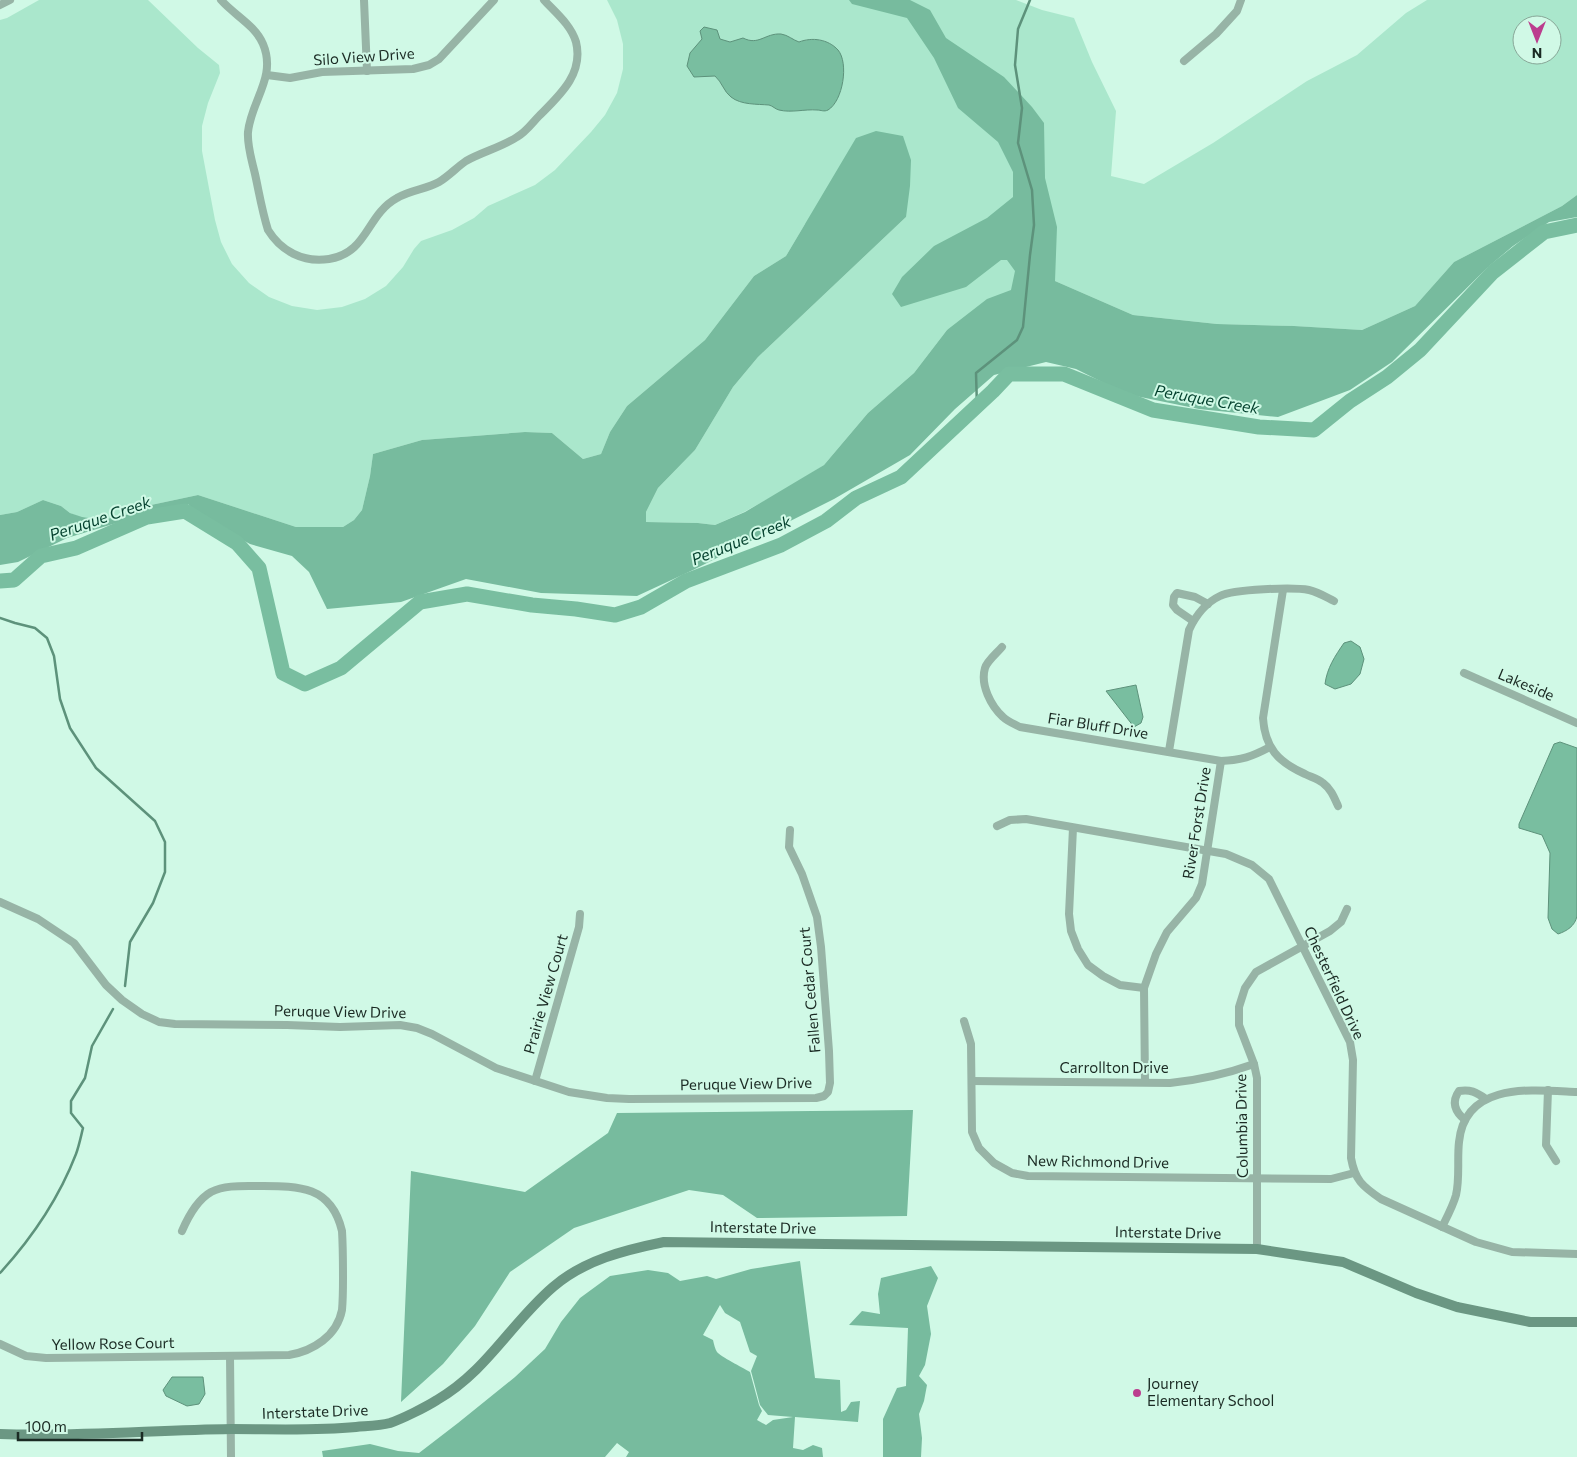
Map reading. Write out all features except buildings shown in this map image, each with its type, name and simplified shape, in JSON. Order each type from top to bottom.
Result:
[{"type":"main road","name":"Interstate Drive","points":[[0,1434],[230,1429],[336,1429],[389,1423],[431,1404],[457,1387],[487,1360],[545,1294],[564,1278],[611,1254],[664,1242],[1257,1249],[1343,1262],[1416,1293],[1457,1307],[1530,1322],[1577,1322]]},
{"type":"street","points":[[0,6],[10,0]]},
{"type":"street","points":[[221,0],[253,29],[260,37],[264,47],[267,76],[252,116],[248,133],[250,152],[268,230],[274,240],[283,248],[296,255],[317,260],[349,252],[360,243],[376,216],[391,201],[402,194],[438,183],[466,161],[519,136],[565,90],[574,73],[577,59],[576,42],[567,24],[544,0]]},
{"type":"street","points":[[364,0],[367,70]]},
{"type":"street","name":"Silo View Drive","points":[[267,76],[290,78],[322,72],[413,69],[429,65],[439,59],[494,0]]},
{"type":"street","points":[[1184,61],[1216,34],[1236,11],[1240,0]]},
{"type":"street","points":[[1169,751],[1190,630],[1196,615],[1208,604],[1220,595],[1238,590],[1309,590],[1334,601]]},
{"type":"street","points":[[1283,590],[1263,718],[1264,733],[1270,747],[1279,758],[1290,766],[1322,782],[1332,793],[1338,806]]},
{"type":"street","points":[[1194,621],[1177,610],[1173,605],[1174,597],[1177,593],[1195,597],[1208,604]]},
{"type":"street","name":"Fiar Bluff Drive","points":[[1002,647],[985,667],[984,679],[993,706],[1004,718],[1020,727],[1220,761],[1252,757],[1270,747]]},
{"type":"street","name":"Lakeside","points":[[1464,673],[1577,723]]},
{"type":"street","name":"River Forst Drive","points":[[1145,1082],[1144,988],[1156,954],[1168,932],[1196,898],[1202,884],[1220,761]]},
{"type":"street","name":"Chesterfield Drive","points":[[997,826],[1010,820],[1026,819],[1207,850],[1226,854],[1252,864],[1269,879],[1350,1042],[1353,1060],[1351,1158],[1354,1173]]},
{"type":"street","points":[[1073,828],[1069,914],[1071,931],[1078,949],[1088,965],[1103,976],[1120,984],[1144,988]]},
{"type":"street","name":"Fallen Cedar Court","points":[[790,830],[789,847],[802,874],[817,917],[829,1051],[830,1083],[828,1092]]},
{"type":"street","name":"Peruque View Drive","points":[[0,902],[38,919],[74,943],[106,984],[122,1000],[142,1014],[159,1022],[175,1024],[340,1027],[400,1025],[417,1028],[432,1034],[496,1068],[535,1082],[569,1092],[607,1098],[816,1098],[824,1096],[828,1092]]},
{"type":"street","name":"Columbia Drive","points":[[1257,1249],[1257,1078],[1254,1064],[1239,1025],[1239,1007],[1245,988],[1256,972],[1330,931],[1341,922],[1347,909]]},
{"type":"street","name":"Prairie View Court","points":[[535,1082],[579,927],[580,914]]},
{"type":"street","name":"New Richmond Drive","points":[[964,1021],[971,1044],[972,1132],[979,1148],[994,1164],[1012,1173],[1028,1176],[1331,1179],[1354,1173]]},
{"type":"street","name":"Carrollton Drive","points":[[972,1081],[1170,1083],[1199,1080],[1226,1074],[1254,1064]]},
{"type":"street","points":[[1466,1120],[1458,1112],[1454,1104],[1455,1096],[1459,1091],[1467,1090],[1477,1093],[1486,1099]]},
{"type":"street","points":[[1442,1227],[1456,1194],[1459,1139],[1466,1120],[1475,1105],[1492,1095],[1510,1092],[1548,1090],[1577,1092]]},
{"type":"street","points":[[1548,1090],[1546,1145],[1556,1161]]},
{"type":"street","points":[[1354,1173],[1367,1189],[1381,1199],[1476,1242],[1512,1252],[1577,1254]]},
{"type":"street","name":"Yellow Rose Court","points":[[0,1344],[26,1356],[40,1358],[230,1356],[300,1353],[317,1345],[330,1334],[340,1318],[343,1243],[340,1222],[330,1205],[323,1198],[308,1190],[291,1186],[231,1187],[212,1192],[205,1197],[194,1209],[182,1231]]},
{"type":"street","points":[[230,1356],[231,1457]]},
{"type":"shaded area","points":[[39,0],[148,0],[198,48],[219,65],[220,73],[208,103],[202,126],[202,151],[215,220],[221,242],[232,264],[249,283],[269,297],[292,306],[317,310],[342,307],[365,299],[386,286],[403,267],[421,241],[452,230],[474,218],[488,206],[535,185],[555,170],[591,132],[605,115],[617,93],[623,69],[623,44],[617,20],[607,0],[1016,0],[1042,10],[1074,18],[1092,62],[1116,111],[1111,176],[1144,184],[1213,143],[1307,81],[1357,55],[1406,13],[1427,0],[1577,0],[1577,195],[1562,206],[1454,262],[1415,306],[1362,330],[1217,324],[1133,315],[1055,281],[947,330],[914,373],[868,413],[824,465],[786,489],[744,512],[715,525],[646,522],[646,512],[658,488],[695,450],[733,387],[758,357],[906,217],[805,224],[786,256],[754,276],[705,340],[627,406],[610,432],[601,454],[583,459],[552,433],[525,432],[422,440],[373,454],[362,510],[354,520],[343,527],[296,527],[198,495],[151,505],[126,515],[101,520],[82,518],[70,513],[61,506],[43,500],[17,512],[0,515],[0,20]]},
{"type":"shaded area","points":[[849,0],[910,0],[930,10],[946,38],[1004,77],[1032,107],[1044,123],[1045,178],[1057,227],[1055,281],[1133,315],[1217,324],[1362,330],[1415,306],[1454,262],[1562,206],[1577,195],[1577,217],[1549,222],[1513,246],[1488,267],[1392,362],[1350,390],[1278,417],[1199,409],[1126,394],[1076,369],[1046,362],[994,375],[955,409],[910,455],[834,499],[637,596],[541,593],[466,579],[401,602],[327,609],[309,572],[292,556],[250,544],[204,519],[188,504],[156,511],[67,538],[18,562],[0,565],[0,515],[17,512],[43,500],[61,506],[70,513],[101,520],[126,515],[151,505],[198,495],[296,527],[343,527],[354,520],[362,510],[373,454],[422,440],[525,432],[552,433],[583,459],[601,454],[610,432],[627,406],[705,340],[754,276],[786,256],[856,138],[876,131],[903,136],[911,160],[906,217],[758,357],[733,387],[695,450],[658,488],[646,512],[646,522],[715,525],[745,512],[824,465],[868,413],[914,373],[947,330],[987,299],[1011,290],[1015,271],[1007,260],[1001,260],[966,287],[901,307],[892,294],[902,277],[934,246],[987,218],[1013,197],[1013,172],[998,142],[958,108],[934,58],[907,18],[852,4]]},
{"type":"shaded area","points":[[704,27],[717,30],[720,39],[730,42],[743,38],[753,41],[781,34],[799,42],[814,39],[830,43],[838,50],[841,56],[844,72],[841,90],[837,99],[828,110],[824,111],[784,111],[769,105],[749,104],[735,100],[715,76],[694,77],[687,66],[690,53],[702,39],[700,31]]},
{"type":"shaded area","points":[[1351,641],[1360,647],[1364,659],[1360,674],[1351,684],[1335,689],[1325,684],[1330,667],[1344,643]]},
{"type":"shaded area","points":[[1136,685],[1143,717],[1141,723],[1134,727],[1106,691]]},
{"type":"shaded area","points":[[1560,742],[1577,748],[1577,916],[1570,928],[1558,934],[1552,929],[1548,918],[1550,853],[1542,835],[1519,828],[1519,824],[1554,744]]},
{"type":"shaded area","points":[[913,1110],[907,1216],[757,1218],[723,1195],[689,1190],[574,1228],[510,1272],[475,1326],[443,1364],[401,1402],[411,1171],[525,1192],[608,1133],[617,1113]]},
{"type":"shaded area","points":[[800,1261],[815,1378],[840,1380],[841,1412],[846,1410],[851,1402],[860,1401],[858,1422],[795,1417],[793,1448],[803,1450],[813,1445],[822,1448],[823,1457],[626,1457],[629,1452],[617,1443],[605,1457],[323,1457],[322,1451],[370,1444],[398,1451],[419,1453],[515,1377],[545,1349],[561,1322],[580,1298],[610,1276],[648,1270],[668,1273],[680,1281],[707,1276],[716,1279],[751,1269]],"holes":[[[720,1305],[725,1313],[740,1322],[750,1352],[757,1356],[751,1371],[760,1405],[768,1415],[793,1417],[773,1420],[766,1425],[757,1420],[762,1411],[759,1405],[750,1372],[719,1354],[713,1340],[703,1335]]]},
{"type":"shaded area","points":[[931,1266],[938,1278],[927,1306],[931,1334],[925,1365],[919,1376],[927,1385],[919,1414],[922,1438],[921,1457],[883,1457],[883,1419],[897,1388],[906,1386],[908,1328],[849,1325],[862,1311],[880,1314],[878,1294],[881,1278]]},
{"type":"shaded area","points":[[172,1377],[203,1377],[205,1394],[199,1404],[187,1406],[166,1396],[163,1390]]},
{"type":"waterway","points":[[977,407],[976,373],[1017,340],[1023,327],[1034,225],[1032,190],[1018,143],[1022,108],[1015,65],[1018,29],[1030,0]]},
{"type":"waterway","name":"Peruque Creek","points":[[0,581],[14,580],[41,556],[76,548],[147,517],[185,511],[237,543],[259,568],[283,673],[305,684],[341,668],[420,602],[467,594],[532,605],[615,615],[641,607],[686,581],[781,545],[826,521],[856,498],[901,477],[1009,374],[1064,374],[1153,410],[1259,427],[1314,430],[1350,401],[1387,377],[1420,350],[1493,272],[1544,232],[1577,225]]},
{"type":"waterway","points":[[0,618],[35,628],[47,638],[54,656],[60,699],[70,728],[96,768],[155,821],[165,842],[165,872],[153,903],[130,942],[125,986]]},
{"type":"waterway","points":[[0,1273],[34,1232],[53,1202],[69,1170],[77,1151],[83,1128],[71,1113],[71,1101],[85,1078],[92,1046],[113,1009]]},
{"type":"place","name":"Journey Elementary School","points":[[1137,1393]]}]
